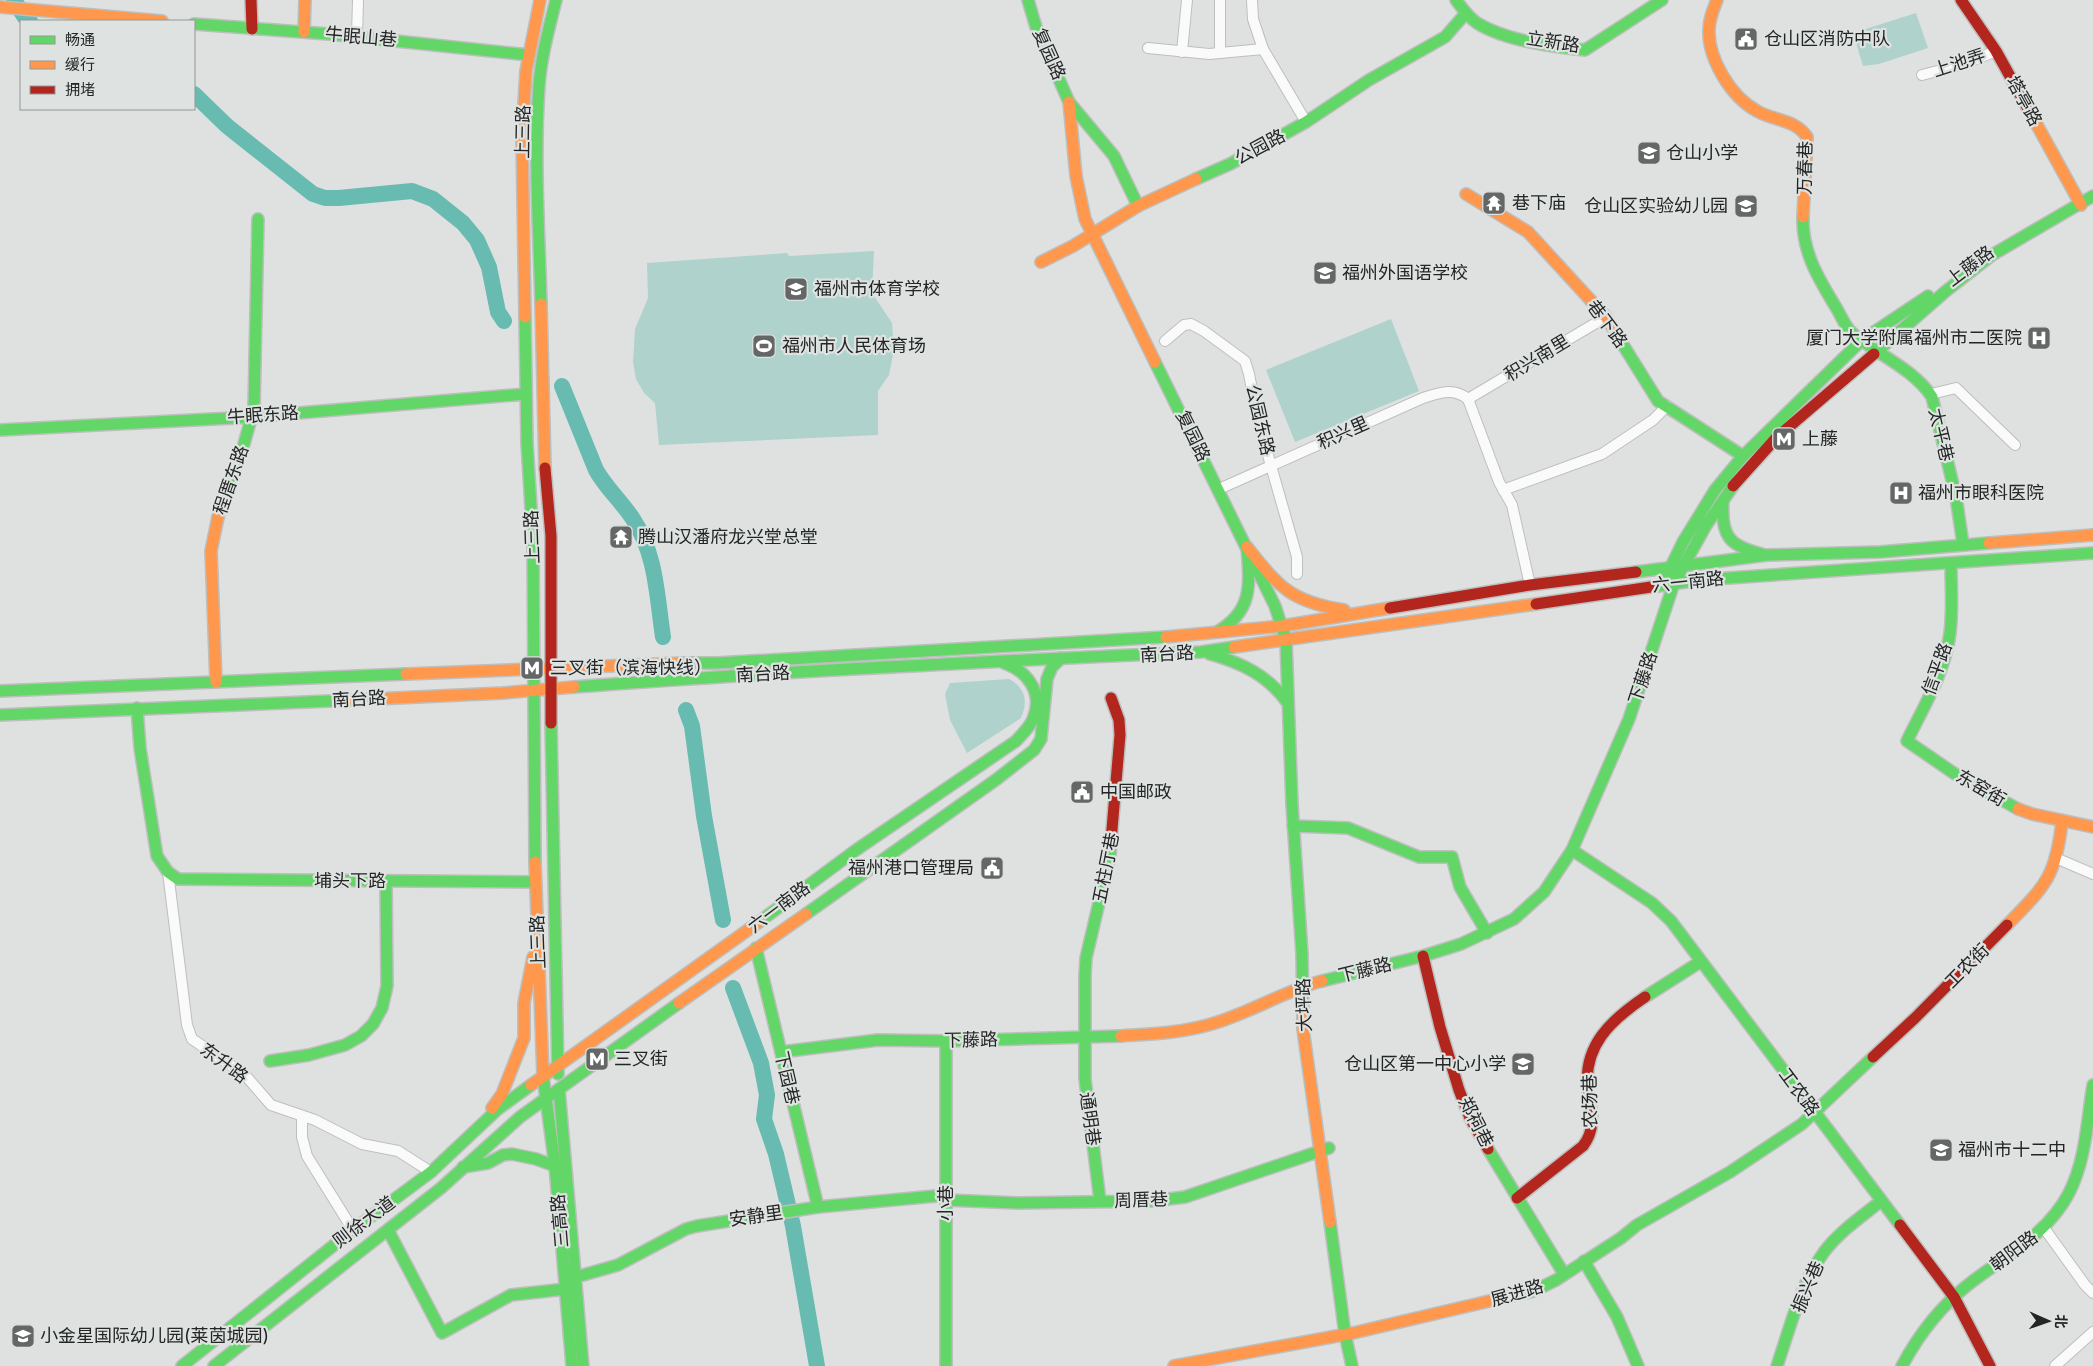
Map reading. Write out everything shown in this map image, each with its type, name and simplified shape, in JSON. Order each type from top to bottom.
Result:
[{"type":"main road","points":[[251,0],[252,28]]},
{"type":"main road","points":[[304,32],[305,0]]},
{"type":"main road","name":"上三路","points":[[540,0],[524,88],[522,137],[526,394],[533,540],[535,882],[543,1076]]},
{"type":"main road","name":"上三路","points":[[556,0],[539,85],[538,160],[543,446],[551,536],[557,1067],[559,1089]]},
{"type":"main road","name":"复园路","points":[[1028,0],[1036,27],[1069,102],[1114,156],[1138,206]]},
{"type":"main road","name":"立新路","points":[[1456,0],[1476,22],[1501,33],[1563,48],[1585,50],[1657,1]]},
{"type":"main road","name":"万春巷","points":[[1718,0],[1711,17],[1709,42],[1718,64],[1733,89],[1753,109],[1769,117],[1799,126],[1804,131],[1807,137],[1803,220],[1807,254],[1815,273],[1847,327],[1862,340],[1877,349]]},
{"type":"main road","name":"塔亭路","points":[[1961,0],[1996,51],[2081,205]]},
{"type":"main road","points":[[6,7],[28,11],[149,20]]},
{"type":"main road","name":"公园路","points":[[1042,262],[1138,206],[1230,164],[1306,122],[1369,80],[1445,37],[1466,13]]},
{"type":"main road","name":"牛眠山巷","points":[[195,24],[357,36],[529,54]]},
{"type":"main road","name":"复园路","points":[[1069,102],[1079,197],[1085,218],[1219,488],[1275,606],[1286,641]]},
{"type":"main road","name":"巷下路","points":[[1466,194],[1528,232],[1606,317],[1656,398],[1743,456]]},
{"type":"main road","name":"下藤路","points":[[781,1052],[878,1040],[946,1041],[1148,1036],[1198,1028],[1304,986],[1423,956],[1461,944],[1488,933],[1514,919],[1538,899],[1549,886],[1572,850],[1629,719],[1674,583],[1686,565],[1705,527],[1742,474],[1777,437],[1877,349],[1992,255],[2048,221],[2081,205],[2093,196]]},
{"type":"main road","name":"上藤路","points":[[1662,585],[1683,542],[1715,490],[1743,456],[1862,340],[1974,266],[1988,251],[2066,203],[2070,202],[2081,205]]},
{"type":"main road","name":"程厝东路","points":[[216,682],[210,569],[212,546],[217,520],[252,417],[255,390],[258,219]]},
{"type":"main road","name":"太平巷","points":[[1877,349],[1896,363],[1930,394],[1956,497],[1963,544]]},
{"type":"main road","name":"牛眠东路","points":[[0,430],[252,417],[526,394]]},
{"type":"main road","points":[[1723,502],[1722,523],[1729,541],[1744,550],[1767,555]]},
{"type":"main road","name":"六一南路","points":[[1282,626],[1530,586],[1767,555],[1880,552],[2093,535]]},
{"type":"main road","points":[[1247,547],[1276,582],[1299,600],[1321,608],[1363,613]]},
{"type":"main road","points":[[1214,634],[1228,627],[1244,606],[1250,581],[1247,547]]},
{"type":"main road","name":"六一南路","points":[[1286,641],[1674,583],[2093,553]]},
{"type":"main road","name":"信平路","points":[[1907,741],[1936,679],[1948,647],[1951,563]]},
{"type":"main road","name":"南台路","points":[[0,691],[533,668],[726,662],[1214,634],[1282,626]]},
{"type":"main road","name":"南台路","points":[[0,715],[503,693],[730,676],[991,661],[1201,652],[1286,641]]},
{"type":"main road","name":"大坪路","points":[[1286,641],[1287,702],[1300,953],[1304,986],[1313,1025],[1324,1150],[1349,1334]]},
{"type":"main road","points":[[1201,652],[1233,660],[1251,668],[1276,687],[1287,702]]},
{"type":"main road","name":"六一南路","points":[[559,1089],[756,948],[997,780],[1034,750],[1041,739],[1047,679],[1052,667],[1061,658]]},
{"type":"main road","name":"六一南路","points":[[543,1076],[856,850],[1016,741],[1034,716],[1036,707],[1035,691],[1032,682],[1021,670],[1015,666],[991,661]]},
{"type":"main road","name":"五柱厅巷","points":[[1083,1037],[1086,958],[1108,866],[1113,834],[1120,735],[1119,720],[1111,698]]},
{"type":"main road","points":[[137,708],[140,748],[157,856],[168,872]]},
{"type":"main road","name":"东窑街","points":[[1907,741],[1955,774],[2013,807],[2022,811],[2062,820]]},
{"type":"main road","points":[[2062,820],[2093,827]]},
{"type":"main road","name":"工农街","points":[[1815,1113],[1928,1005],[2030,901],[2049,878],[2058,859],[2062,820]]},
{"type":"main road","points":[[1293,826],[1348,828],[1420,857],[1452,857],[1453,869],[1457,879],[1488,933]]},
{"type":"main road","name":"工农路","points":[[1572,850],[1659,909],[1671,921],[1954,1297],[1990,1366]]},
{"type":"main road","name":"埔头下路","points":[[168,872],[184,880],[535,882]]},
{"type":"main road","points":[[270,1061],[339,1049],[363,1035],[378,1018],[385,1002],[387,986],[386,881]]},
{"type":"main road","points":[[457,1148],[499,1100],[521,1048],[524,1038],[527,981],[538,939]]},
{"type":"main road","name":"下园巷","points":[[756,948],[818,1207]]},
{"type":"main road","name":"郑祠巷","points":[[1423,956],[1440,1026],[1470,1118],[1564,1274]]},
{"type":"main road","name":"农场巷","points":[[1517,1198],[1583,1146],[1590,1137],[1594,1121],[1588,1075],[1596,1045],[1603,1031],[1619,1016],[1700,962]]},
{"type":"main road","name":"通明巷","points":[[1083,1037],[1086,1091],[1100,1201]]},
{"type":"main road","name":"小巷","points":[[946,1041],[946,1366]]},
{"type":"main road","name":"三高路","points":[[543,1076],[555,1166],[572,1366]]},
{"type":"main road","name":"则徐大道","points":[[182,1366],[353,1230],[431,1172],[498,1109],[543,1076]]},
{"type":"main road","name":"朝阳路","points":[[1902,1366],[1922,1331],[1954,1297],[2028,1244],[2044,1228],[2066,1197],[2072,1185],[2093,1085]]},
{"type":"main road","name":"三高路","points":[[559,1089],[583,1366]]},
{"type":"main road","name":"则徐大道","points":[[214,1366],[441,1188],[520,1117],[559,1089]]},
{"type":"main road","name":"展进路","points":[[1174,1366],[1349,1334],[1534,1291],[1550,1284],[1637,1226],[1730,1172],[1786,1136],[1815,1113]]},
{"type":"main road","name":"周厝巷","points":[[946,1198],[1018,1203],[1161,1201],[1185,1197],[1324,1150]]},
{"type":"main road","points":[[463,1167],[488,1163],[503,1154],[536,1159],[555,1166]]},
{"type":"main road","name":"安静里","points":[[576,1277],[618,1265],[686,1229],[714,1222],[818,1207],[946,1198]]},
{"type":"main road","name":"振兴巷","points":[[1777,1366],[1818,1261],[1835,1238],[1881,1201]]},
{"type":"main road","points":[[388,1230],[442,1333],[511,1295],[566,1288]]},
{"type":"main road","points":[[1584,1261],[1618,1317],[1638,1366]]},
{"type":"main road","points":[[1349,1334],[1352,1366]]},
{"type":"main road","points":[[1349,1334],[1361,1366]]},
{"type":"street","points":[[357,36],[358,0]]},
{"type":"street","points":[[1182,52],[1187,0]]},
{"type":"street","points":[[1220,0],[1220,53]]},
{"type":"street","points":[[1252,0],[1253,19],[1263,49],[1306,122]]},
{"type":"street","points":[[1148,48],[1182,52],[1220,53],[1263,49]]},
{"type":"street","name":"上池弄","points":[[1922,76],[1961,65],[1996,51]]},
{"type":"street","name":"积兴南里","points":[[1468,399],[1606,317]]},
{"type":"street","name":"公园东路","points":[[1165,341],[1184,326],[1191,324],[1245,360],[1270,464],[1297,557],[1296,574]]},
{"type":"street","points":[[1930,394],[1956,388],[2015,445]]},
{"type":"street","name":"积兴里","points":[[1219,488],[1399,408],[1441,392],[1455,392],[1468,399]]},
{"type":"street","points":[[1468,399],[1503,490],[1512,505],[1530,586]]},
{"type":"street","points":[[1503,490],[1602,454],[1653,420],[1667,406]]},
{"type":"street","points":[[2058,859],[2093,874]]},
{"type":"street","name":"东升路","points":[[168,872],[188,1024],[192,1039],[245,1075],[271,1105],[302,1116],[362,1144],[398,1151],[431,1172]]},
{"type":"street","points":[[302,1116],[302,1137],[307,1156],[353,1230]]},
{"type":"street","points":[[2044,1228],[2085,1285],[2093,1293]]},
{"type":"street","points":[[2054,1366],[2093,1332]]},
{"type":"shaded area","points":[[1916,13],[1928,48],[1879,64],[1863,66],[1853,33]]},
{"type":"shaded area","name":"福州市人民体育场","points":[[874,251],[872,293],[892,323],[894,350],[889,375],[878,391],[878,435],[659,445],[655,403],[644,393],[636,379],[633,362],[635,329],[648,298],[647,263],[787,253],[789,256]]},
{"type":"shaded area","points":[[1391,319],[1419,391],[1295,442],[1266,370]]},
{"type":"shaded area","points":[[1009,679],[1019,687],[1024,696],[1025,701],[1021,718],[967,753],[950,720],[945,694],[950,683]]},
{"type":"waterway","points":[[14,0],[29,20]]},
{"type":"waterway","points":[[195,95],[227,126],[313,194],[325,198],[339,198],[412,191],[433,199],[463,223],[477,240],[489,267],[498,312],[504,321]]},
{"type":"waterway","points":[[562,386],[596,470],[633,519],[647,546],[657,591],[663,637]]},
{"type":"waterway","points":[[686,710],[692,726],[704,816],[723,920]]},
{"type":"waterway","points":[[733,988],[761,1063],[767,1095],[764,1119],[776,1154],[793,1226],[817,1366]]},
{"type":"traffic: fast","points":[[541,304],[537,195],[539,86],[556,0]]},
{"type":"traffic: fast","points":[[1028,0],[1036,27],[1069,102],[1114,156],[1138,206]]},
{"type":"traffic: fast","points":[[1456,0],[1474,21],[1488,29],[1544,45],[1585,50],[1662,0]]},
{"type":"traffic: fast","points":[[1196,179],[1230,164],[1306,122],[1369,80],[1445,37],[1466,13]]},
{"type":"traffic: fast","points":[[195,24],[329,34],[529,55]]},
{"type":"traffic: fast","points":[[1874,354],[1946,291],[1992,255],[2093,196]]},
{"type":"traffic: fast","points":[[1803,217],[1805,242],[1813,265],[1847,327],[1861,340],[1915,378],[1932,397],[1956,497],[1963,544]]},
{"type":"traffic: fast","points":[[218,517],[244,444],[254,408],[258,219]]},
{"type":"traffic: fast","points":[[1662,585],[1683,542],[1715,490],[1743,456],[1862,340],[1928,296]]},
{"type":"traffic: fast","points":[[525,317],[527,443],[533,540],[535,862]]},
{"type":"traffic: fast","points":[[1615,332],[1658,401],[1743,456]]},
{"type":"traffic: fast","points":[[1155,362],[1275,606],[1285,637]]},
{"type":"traffic: fast","points":[[0,430],[252,417],[526,394]]},
{"type":"traffic: fast","points":[[1322,981],[1423,956],[1461,944],[1514,919],[1544,892],[1572,850],[1629,719],[1674,583],[1705,527],[1733,486]]},
{"type":"traffic: fast","points":[[1723,502],[1724,523],[1729,538],[1742,547],[1762,554]]},
{"type":"traffic: fast","points":[[1636,572],[1767,555],[1880,552],[1989,543]]},
{"type":"traffic: fast","points":[[1217,632],[1229,624],[1237,615],[1247,596],[1249,573],[1247,547]]},
{"type":"traffic: fast","points":[[1651,587],[1699,580],[2093,553]]},
{"type":"traffic: fast","points":[[1951,563],[1950,633],[1944,661],[1933,689],[1907,741],[1955,774],[2018,809]]},
{"type":"traffic: fast","points":[[684,663],[717,663],[1166,637]]},
{"type":"traffic: fast","points":[[1286,641],[1292,804],[1302,954],[1303,1016]]},
{"type":"traffic: fast","points":[[574,687],[888,667],[1201,652],[1234,647]]},
{"type":"traffic: fast","points":[[1210,654],[1233,661],[1253,671],[1271,684],[1287,702]]},
{"type":"traffic: fast","points":[[806,914],[997,779],[1034,750],[1041,739],[1047,679],[1052,667],[1061,658]]},
{"type":"traffic: fast","points":[[759,922],[856,850],[1016,741],[1032,722],[1036,710],[1035,692],[1027,678],[1013,667],[1004,663]]},
{"type":"traffic: fast","points":[[0,691],[406,674]]},
{"type":"traffic: fast","points":[[0,715],[353,700]]},
{"type":"traffic: fast","points":[[137,708],[140,748],[157,856],[168,872],[178,879],[535,882]]},
{"type":"traffic: fast","points":[[551,723],[558,1074]]},
{"type":"traffic: fast","points":[[1293,826],[1348,828],[1419,857],[1452,857],[1460,887],[1487,933]]},
{"type":"traffic: fast","points":[[1100,1201],[1085,1079],[1085,975],[1086,958],[1110,856],[1111,841]]},
{"type":"traffic: fast","points":[[1572,850],[1652,903],[1671,921],[1900,1225]]},
{"type":"traffic: fast","points":[[270,1061],[309,1055],[345,1045],[361,1036],[373,1024],[382,1008],[387,986],[386,881]]},
{"type":"traffic: fast","points":[[756,948],[818,1207]]},
{"type":"traffic: fast","points":[[1645,997],[1700,962]]},
{"type":"traffic: fast","points":[[214,1366],[441,1188],[520,1117],[679,1003]]},
{"type":"traffic: fast","points":[[781,1052],[878,1040],[946,1041],[1121,1036]]},
{"type":"traffic: fast","points":[[946,1041],[946,1366]]},
{"type":"traffic: fast","points":[[1498,1299],[1534,1291],[1556,1280],[1621,1238],[1637,1225],[1730,1172],[1802,1124],[1873,1057]]},
{"type":"traffic: fast","points":[[543,1076],[555,1166],[572,1366]]},
{"type":"traffic: fast","points":[[182,1366],[353,1230],[431,1172],[498,1109],[531,1085]]},
{"type":"traffic: fast","points":[[1902,1366],[1923,1332],[1940,1311],[1969,1284],[2037,1233],[2060,1208],[2069,1193],[2079,1167],[2093,1085]]},
{"type":"traffic: fast","points":[[559,1089],[583,1366]]},
{"type":"traffic: fast","points":[[946,1200],[1018,1203],[1152,1201],[1185,1197],[1329,1148]]},
{"type":"traffic: fast","points":[[1488,1149],[1564,1274]]},
{"type":"traffic: fast","points":[[463,1167],[488,1163],[503,1155],[512,1154],[536,1159],[555,1166]]},
{"type":"traffic: fast","points":[[576,1277],[618,1265],[686,1229],[697,1226],[818,1207],[946,1195]]},
{"type":"traffic: fast","points":[[1777,1366],[1796,1307],[1808,1278],[1824,1252],[1836,1238],[1881,1201]]},
{"type":"traffic: fast","points":[[1330,1222],[1345,1334],[1352,1366]]},
{"type":"traffic: fast","points":[[388,1230],[442,1333],[511,1295],[566,1289]]},
{"type":"traffic: fast","points":[[1584,1261],[1617,1317],[1638,1366]]},
{"type":"traffic: slow","points":[[304,32],[305,0]]},
{"type":"traffic: slow","points":[[525,317],[522,137],[526,71],[540,0]]},
{"type":"traffic: slow","points":[[1717,0],[1710,22],[1710,41],[1717,65],[1730,87],[1747,105],[1797,127],[1807,137],[1803,217]]},
{"type":"traffic: slow","points":[[0,7],[150,20]]},
{"type":"traffic: slow","points":[[1069,102],[1076,176],[1085,219],[1155,362]]},
{"type":"traffic: slow","points":[[2032,116],[2081,205]]},
{"type":"traffic: slow","points":[[1041,262],[1073,246],[1138,206],[1196,179]]},
{"type":"traffic: slow","points":[[1466,194],[1528,232],[1606,317],[1615,332]]},
{"type":"traffic: slow","points":[[541,304],[545,468]]},
{"type":"traffic: slow","points":[[216,682],[211,551],[218,517]]},
{"type":"traffic: slow","points":[[1989,543],[2093,535]]},
{"type":"traffic: slow","points":[[1247,547],[1268,573],[1298,597],[1326,607],[1344,610]]},
{"type":"traffic: slow","points":[[1234,647],[1536,604]]},
{"type":"traffic: slow","points":[[1166,637],[1282,626],[1390,608]]},
{"type":"traffic: slow","points":[[406,674],[684,663]]},
{"type":"traffic: slow","points":[[353,700],[503,693],[574,687]]},
{"type":"traffic: slow","points":[[2018,809],[2032,814],[2093,827]]},
{"type":"traffic: slow","points":[[2007,925],[2040,890],[2052,868],[2062,821]]},
{"type":"traffic: slow","points":[[535,862],[543,1076]]},
{"type":"traffic: slow","points":[[679,1003],[806,914]]},
{"type":"traffic: slow","points":[[531,1085],[759,922]]},
{"type":"traffic: slow","points":[[492,1108],[502,1094],[524,1038],[524,1003],[533,957]]},
{"type":"traffic: slow","points":[[1121,1036],[1154,1034],[1208,1025],[1322,981]]},
{"type":"traffic: slow","points":[[1303,1016],[1303,1029],[1330,1222]]},
{"type":"traffic: slow","points":[[1174,1366],[1353,1333],[1498,1299]]},
{"type":"traffic: jam","points":[[251,0],[252,29]]},
{"type":"traffic: jam","points":[[1961,0],[1996,51],[2032,116]]},
{"type":"traffic: jam","points":[[1733,486],[1777,437],[1874,354]]},
{"type":"traffic: jam","points":[[545,468],[551,536],[551,723]]},
{"type":"traffic: jam","points":[[1390,608],[1530,585],[1636,572]]},
{"type":"traffic: jam","points":[[1536,604],[1651,587]]},
{"type":"traffic: jam","points":[[1111,698],[1119,720],[1120,735],[1111,841]]},
{"type":"traffic: jam","points":[[1873,1057],[1915,1018],[2007,925]]},
{"type":"traffic: jam","points":[[1423,956],[1440,1027],[1459,1090],[1470,1118],[1488,1149]]},
{"type":"traffic: jam","points":[[1517,1198],[1583,1146],[1592,1126],[1587,1075],[1594,1048],[1610,1025],[1645,997]]},
{"type":"traffic: jam","points":[[1900,1225],[1954,1297],[1990,1366]]},
{"type":"place","name":"仓山区消防中队","points":[[1746,39]]},
{"type":"place","name":"仓山小学","points":[[1649,153]]},
{"type":"place","name":"巷下庙","points":[[1494,203]]},
{"type":"place","name":"仓山区实验幼儿园","points":[[1746,206]]},
{"type":"place","name":"福州外国语学校","points":[[1325,273]]},
{"type":"place","name":"福州市体育学校","points":[[796,289]]},
{"type":"place","name":"厦门大学附属福州市二医院","points":[[2039,338]]},
{"type":"place","name":"福州市人民体育场","points":[[764,346]]},
{"type":"place","name":"上藤","points":[[1784,439]]},
{"type":"place","name":"福州市眼科医院","points":[[1901,493]]},
{"type":"place","name":"腾山汉潘府龙兴堂总堂","points":[[621,537]]},
{"type":"place","name":"三叉街（滨海快线）","points":[[532,668]]},
{"type":"place","name":"中国邮政","points":[[1082,792]]},
{"type":"place","name":"福州港口管理局","points":[[992,868]]},
{"type":"place","name":"三叉街","points":[[597,1059]]},
{"type":"place","name":"仓山区第一中心小学","points":[[1523,1064]]},
{"type":"place","name":"福州市十二中","points":[[1941,1150]]},
{"type":"place","name":"小金星国际幼儿园(莱茵城园)","points":[[23,1336]]}]
